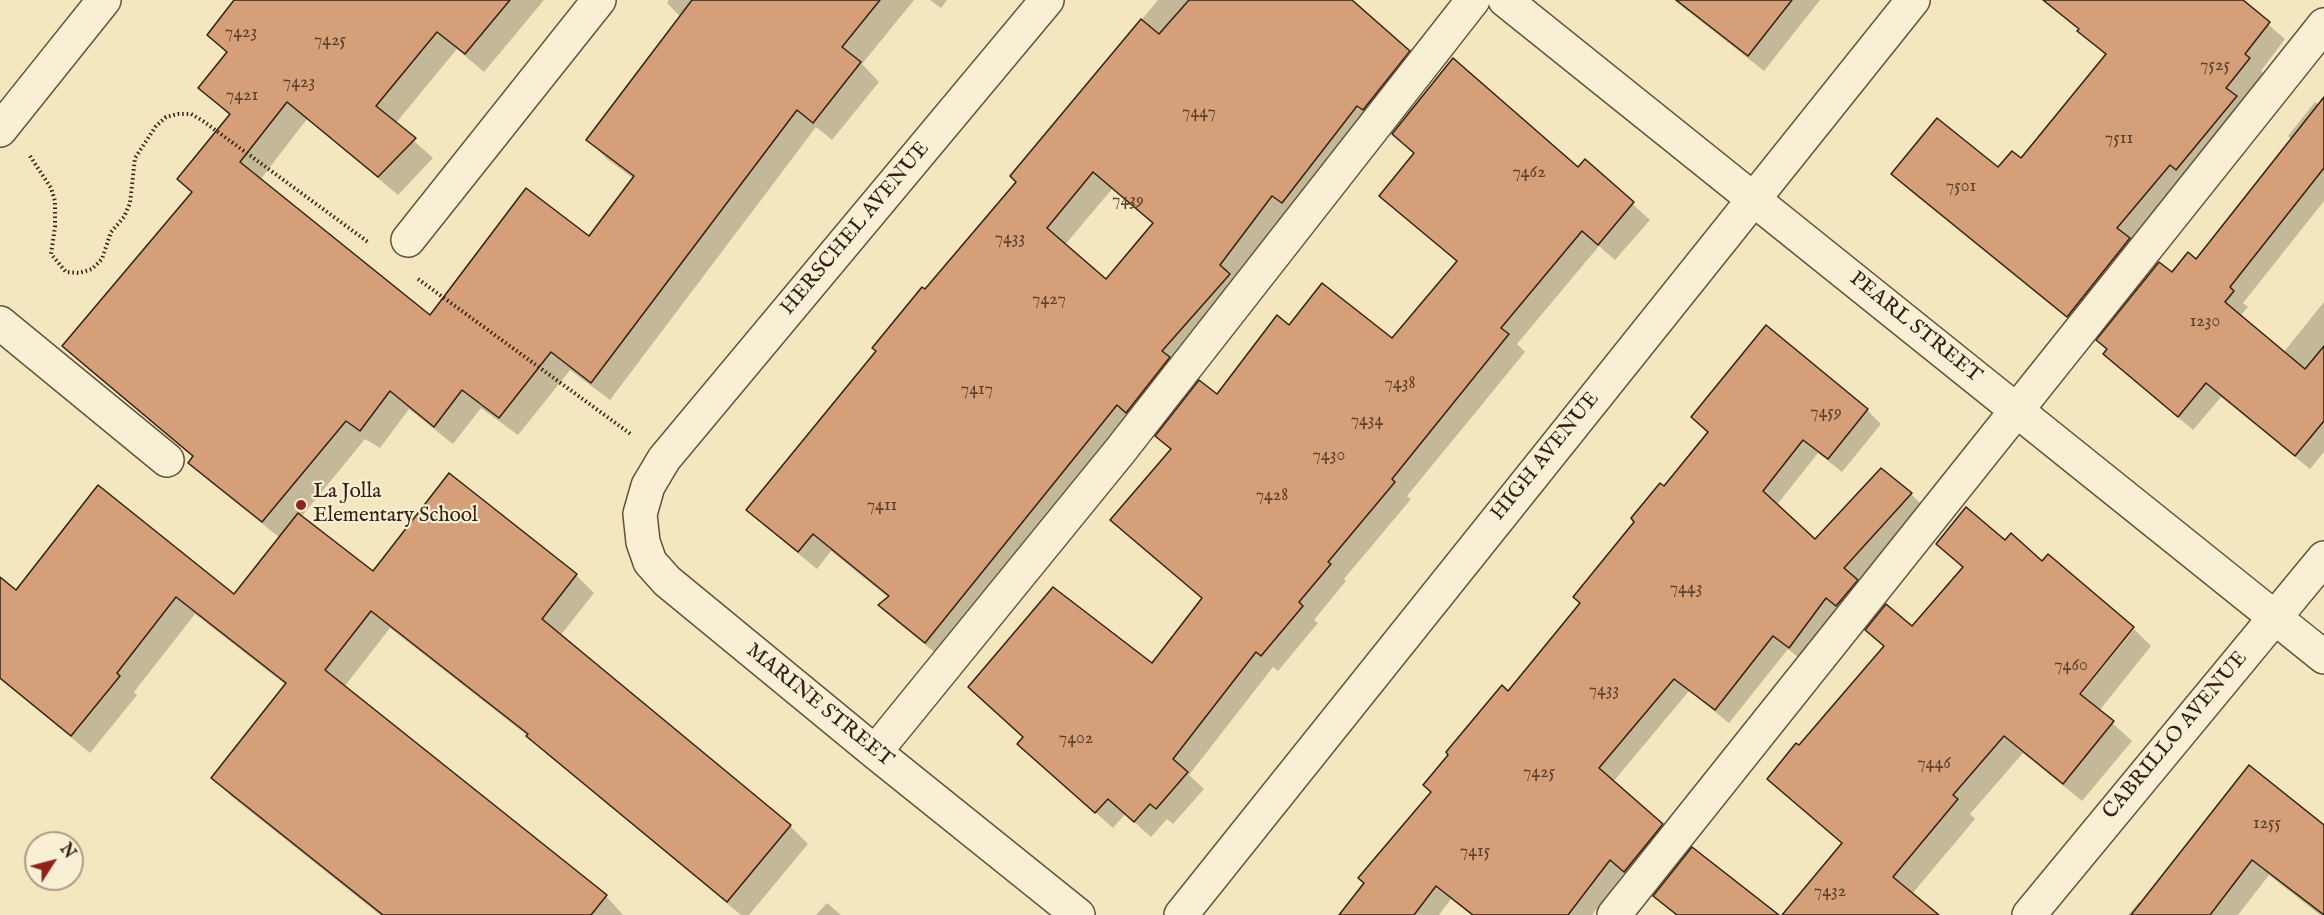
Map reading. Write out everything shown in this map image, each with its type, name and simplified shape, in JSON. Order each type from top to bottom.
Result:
[{"type":"street","points":[[3,125],[104,0]]},
{"type":"street","points":[[408,240],[599,0]]},
{"type":"street","name":"HERSCHEL AVENUE","points":[[664,459],[1047,0]]},
{"type":"street","points":[[875,752],[1120,452],[1473,0]]},
{"type":"street","name":"PEARL STREET","points":[[1505,0],[2324,657]]},
{"type":"street","name":"HIGH AVENUE","points":[[1181,915],[1913,0]]},
{"type":"street","points":[[1614,915],[2324,25]]},
{"type":"street","points":[[0,322],[167,460]]},
{"type":"street","name":"MARINE STREET","points":[[664,459],[648,486],[640,514],[643,542],[650,562],[667,581],[1078,915]]},
{"type":"street","name":"CABRILLO AVENUE","points":[[2029,915],[2324,558]]},
{"type":"path","points":[[3,125],[51,188],[55,201],[55,227],[51,254],[66,272],[78,273],[92,269],[102,259],[111,232],[124,217],[130,202],[135,158],[156,126],[166,117],[178,114],[191,114],[203,121],[376,248]]},
{"type":"path","points":[[414,276],[664,459]]},
{"type":"building","points":[[234,0],[510,0],[465,54],[437,32],[376,106],[416,138],[378,177],[287,102],[240,162],[430,315],[526,188],[589,236],[634,176],[586,140],[692,0],[880,0],[842,47],[861,62],[813,123],[797,110],[591,383],[551,352],[499,418],[462,390],[434,427],[390,391],[360,431],[346,421],[262,522],[188,463],[193,456],[62,346],[192,192],[177,179],[230,114],[198,88],[227,52],[207,35]]},
{"type":"building","points":[[1189,0],[1352,0],[1410,51],[1363,110],[1357,106],[1282,203],[1272,196],[1220,265],[1230,274],[1162,351],[1170,357],[1126,413],[1117,405],[925,643],[878,605],[889,596],[813,534],[798,552],[746,510],[876,351],[872,348],[922,287],[925,289],[1016,182],[1010,176],[1141,19],[1159,34]],"holes":[[[1093,172],[1153,223],[1106,279],[1047,228]]]},
{"type":"building","points":[[1676,0],[1792,0],[1748,56]]},
{"type":"building","points":[[2043,0],[2243,0],[2270,22],[2245,54],[2250,58],[2226,88],[2237,96],[2176,170],[2170,165],[2117,228],[2130,238],[2067,317],[1891,174],[1937,118],[1998,167],[2012,151],[2021,158],[2106,54]]},
{"type":"building","points":[[1453,58],[1578,167],[1585,159],[1634,202],[1598,245],[1582,231],[1501,328],[1509,334],[1392,479],[1395,482],[1328,562],[1331,564],[1299,602],[1303,606],[1261,656],[1256,652],[1173,759],[1188,772],[1156,809],[1150,804],[1134,822],[1108,799],[1095,813],[1017,744],[1023,737],[968,687],[1053,587],[1152,663],[1202,598],[1110,520],[1171,449],[1155,436],[1199,380],[1217,394],[1277,315],[1289,325],[1322,283],[1392,338],[1457,261],[1379,196],[1414,153],[1392,134]]},
{"type":"building","points":[[2324,97],[2324,168],[2230,287],[2234,291],[2225,302],[2305,369],[2324,346],[2324,421],[2295,456],[2206,383],[2178,417],[2103,354],[2107,349],[2096,340],[2159,262],[2172,272],[2188,252],[2196,259]]},
{"type":"building","points":[[1766,325],[1868,409],[1828,459],[1803,440],[1763,491],[1815,539],[1881,468],[1912,493],[1844,568],[1858,580],[1836,606],[1826,598],[1789,648],[1773,636],[1715,710],[1674,679],[1599,768],[1663,824],[1624,872],[1610,860],[1568,915],[1473,915],[1436,886],[1414,915],[1339,915],[1364,883],[1358,878],[1431,792],[1423,785],[1448,755],[1446,752],[1502,685],[1508,691],[1580,603],[1573,597],[1634,522],[1631,518],[1660,483],[1664,486],[1708,432],[1691,417]]},
{"type":"building","points":[[449,473],[577,574],[542,619],[791,825],[727,902],[526,736],[528,734],[371,611],[325,670],[607,895],[591,915],[383,915],[211,778],[286,683],[176,597],[117,673],[120,676],[71,736],[0,678],[0,577],[16,590],[98,485],[234,594],[298,513],[373,571]]},
{"type":"building","points":[[1966,507],[2005,540],[2011,533],[2042,561],[2048,554],[2134,627],[2080,694],[2114,721],[2063,784],[2004,736],[1953,795],[1958,799],[1893,877],[1939,915],[1782,915],[1842,843],[1767,779],[1796,743],[1799,745],[1884,646],[1865,630],[1886,604],[1912,626],[1963,567],[1936,544]]},
{"type":"building","points":[[2249,765],[2324,825],[2324,915],[2252,860],[2210,915],[2131,915]]},
{"type":"building","points":[[1692,847],[1779,915],[1677,915],[1653,896]]},
{"type":"place","name":"La Jolla Elementary School","points":[[301,505]]}]
